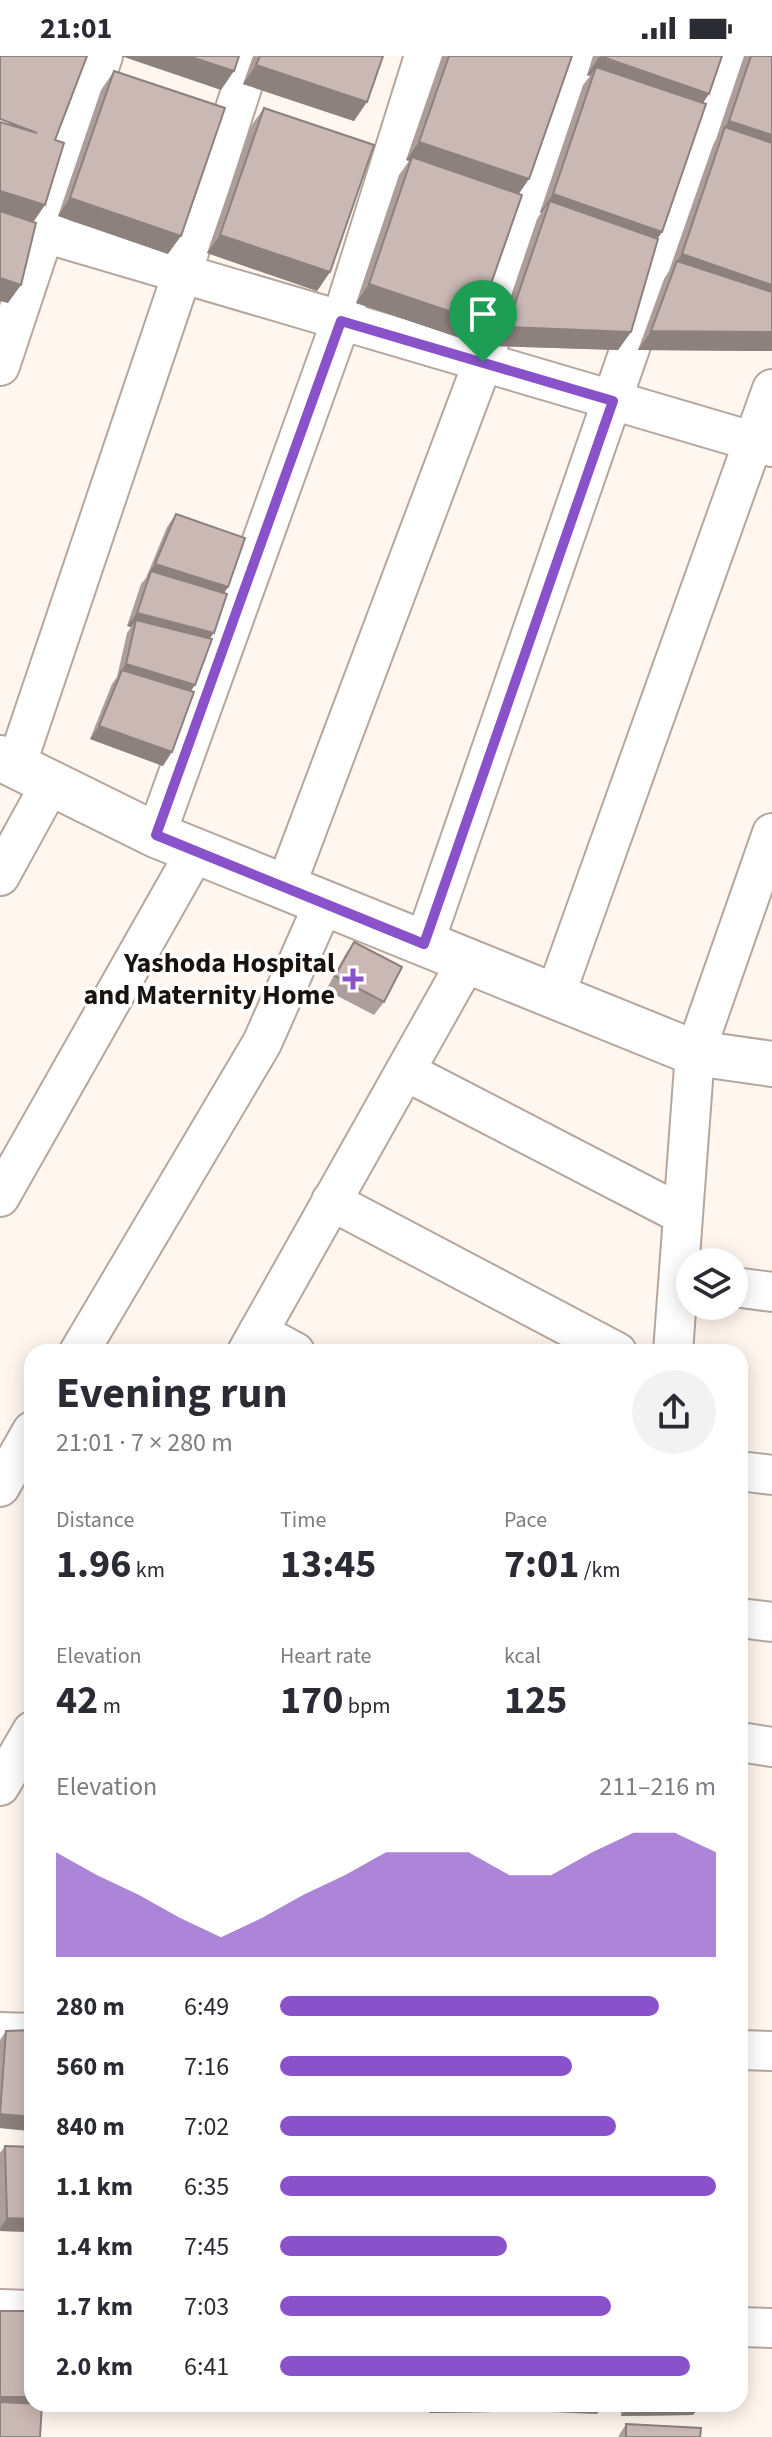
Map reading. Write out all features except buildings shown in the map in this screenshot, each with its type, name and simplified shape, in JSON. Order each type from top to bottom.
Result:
[{"type":"street","points":[[0,366],[103,56]]},
{"type":"street","points":[[0,876],[22,769],[252,56]]},
{"type":"street","points":[[156,835],[341,321],[424,56]]},
{"type":"street","points":[[84,1344],[262,1043],[305,895],[483,362],[581,56]]},
{"type":"street","points":[[424,944],[731,56]]},
{"type":"street","points":[[0,220],[762,445]]},
{"type":"street","points":[[555,996],[762,445],[772,389]]},
{"type":"street","points":[[22,769],[156,835],[695,1053],[772,1064]]},
{"type":"street","points":[[684,1248],[683,1215],[695,1053],[769,849]]},
{"type":"street","points":[[0,1197],[196,851]]},
{"type":"street","points":[[252,1342],[467,961]]},
{"type":"street","points":[[405,1071],[683,1215]]},
{"type":"street","points":[[331,1201],[602,1344]]},
{"type":"street","points":[[748,1289],[772,1292]]},
{"type":"street","points":[[674,1344],[678,1320]]},
{"type":"street","points":[[0,1487],[22,1439]]},
{"type":"street","points":[[748,1472],[772,1475]]},
{"type":"street","points":[[748,1619],[772,1622]]},
{"type":"street","points":[[748,1743],[772,1747]]},
{"type":"street","points":[[0,1786],[24,1745]]},
{"type":"street","points":[[0,2032],[24,2033]]},
{"type":"street","points":[[748,2050],[772,2051]]},
{"type":"street","points":[[0,2309],[24,2310]]},
{"type":"street","points":[[748,2327],[772,2328]]},
{"type":"place","name":"Yashoda Hospital and Maternity Home","points":[[353,979]]},
{"type":"route","points":[[341,321],[483,362],[613,401],[424,944],[156,835],[341,321]]}]
